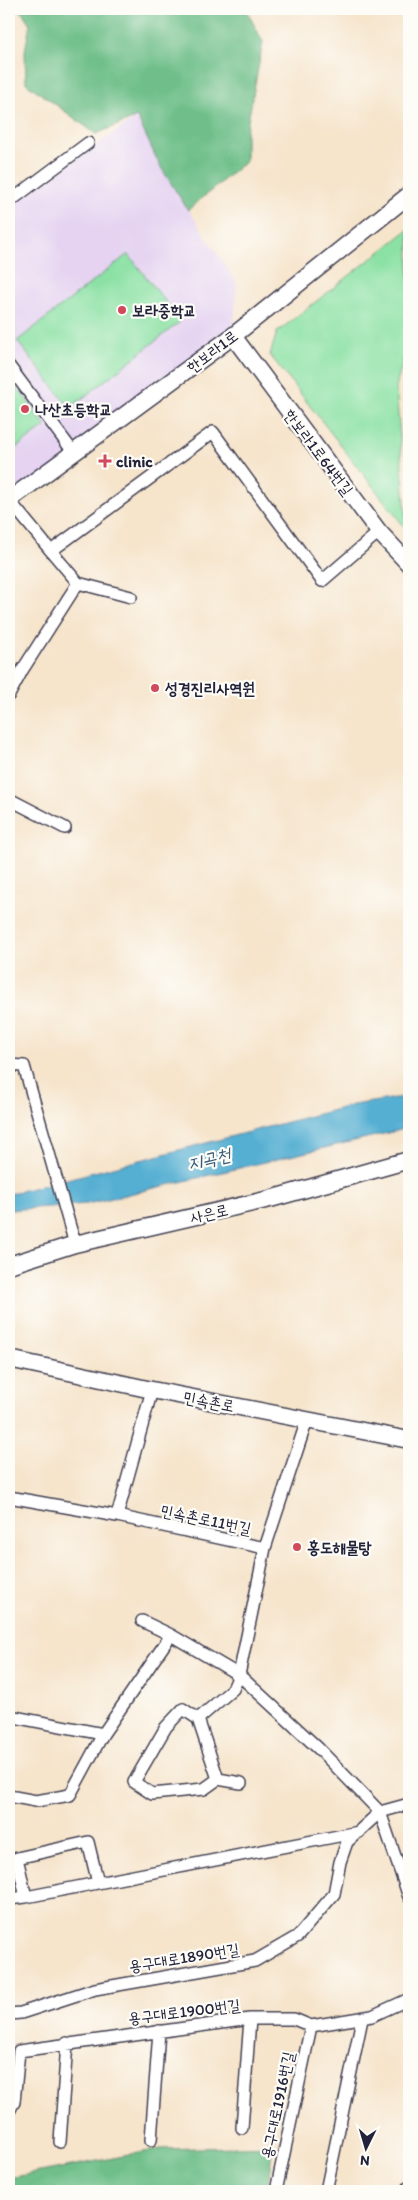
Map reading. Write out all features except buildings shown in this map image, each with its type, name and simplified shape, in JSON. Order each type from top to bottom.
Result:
[{"type":"street","points":[[9,202],[88,143]]},
{"type":"street","name":"한보라1로","points":[[9,500],[233,336],[409,195]]},
{"type":"street","name":"한보라1로64번길","points":[[233,336],[378,532],[409,564]]},
{"type":"street","points":[[9,366],[74,452]]},
{"type":"street","points":[[51,551],[213,432],[322,581],[378,532]]},
{"type":"street","points":[[9,500],[78,583],[131,598]]},
{"type":"street","points":[[9,695],[22,669],[78,583]]},
{"type":"street","points":[[9,799],[64,828]]},
{"type":"street","points":[[9,1065],[24,1066],[73,1236]]},
{"type":"street","name":"사은로","points":[[9,1265],[73,1236],[270,1199],[409,1160]]},
{"type":"street","name":"민속촌로","points":[[9,1359],[152,1390],[409,1440]]},
{"type":"street","points":[[117,1516],[152,1390]]},
{"type":"street","name":"민속촌로11번길","points":[[9,1497],[117,1516],[264,1548],[307,1420]]},
{"type":"street","points":[[198,1719],[233,1689],[239,1675],[264,1548]]},
{"type":"street","points":[[142,1621],[171,1634],[239,1675],[320,1750],[380,1812],[409,1897]]},
{"type":"street","points":[[9,1796],[36,1801],[70,1795],[103,1734],[171,1634]]},
{"type":"street","points":[[128,1793],[166,1727],[183,1709],[198,1719],[218,1779]]},
{"type":"street","points":[[9,1716],[103,1734]]},
{"type":"street","points":[[134,1782],[152,1794],[204,1789],[218,1779],[241,1783]]},
{"type":"street","name":"용구대로1890번길","points":[[9,2014],[21,2013],[95,1989],[255,1961],[298,1936],[334,1894],[340,1862],[347,1842],[380,1812],[409,1804]]},
{"type":"street","points":[[9,1899],[359,1832]]},
{"type":"street","points":[[26,1897],[17,1858],[88,1842],[98,1883]]},
{"type":"street","name":"용구대로1900번길","points":[[9,2111],[14,2102],[19,2051],[250,2019],[294,2020],[311,2026],[362,2019],[409,1999]]},
{"type":"street","points":[[242,2128],[250,2019]]},
{"type":"street","points":[[326,2191],[362,2019]]},
{"type":"street","name":"용구대로1916번길","points":[[276,2191],[311,2026]]},
{"type":"street","points":[[151,2140],[159,2031]]},
{"type":"street","points":[[60,2142],[67,2043]]},
{"type":"street","points":[[408,2191],[409,2187]]},
{"type":"shaded area","name":"보라중학교","points":[[137,117],[160,166],[237,284],[233,336],[9,500],[9,206]]},
{"type":"green space","points":[[20,9],[246,9],[263,42],[246,132],[246,161],[188,210],[160,166],[137,117],[96,134],[26,83],[25,51],[30,24]]},
{"type":"green space","points":[[409,229],[409,338],[396,387],[407,530],[270,355],[277,332]]},
{"type":"green space","points":[[128,254],[181,321],[70,408],[17,341]]},
{"type":"green space","points":[[9,376],[46,426],[9,453]]},
{"type":"green space","points":[[273,2146],[268,2182],[244,2191],[9,2191],[9,2178],[160,2149]]},
{"type":"water","name":"지곡천","points":[[409,1096],[409,1128],[87,1204],[9,1210],[9,1194],[353,1105]]},
{"type":"place","name":"보라중학교","points":[[122,310]]},
{"type":"place","name":"나산초등학교","points":[[25,409]]},
{"type":"place","name":"clinic","points":[[105,461]]},
{"type":"place","name":"성경진리사역원","points":[[155,688]]},
{"type":"place","name":"홍도해물탕","points":[[297,1547]]}]
